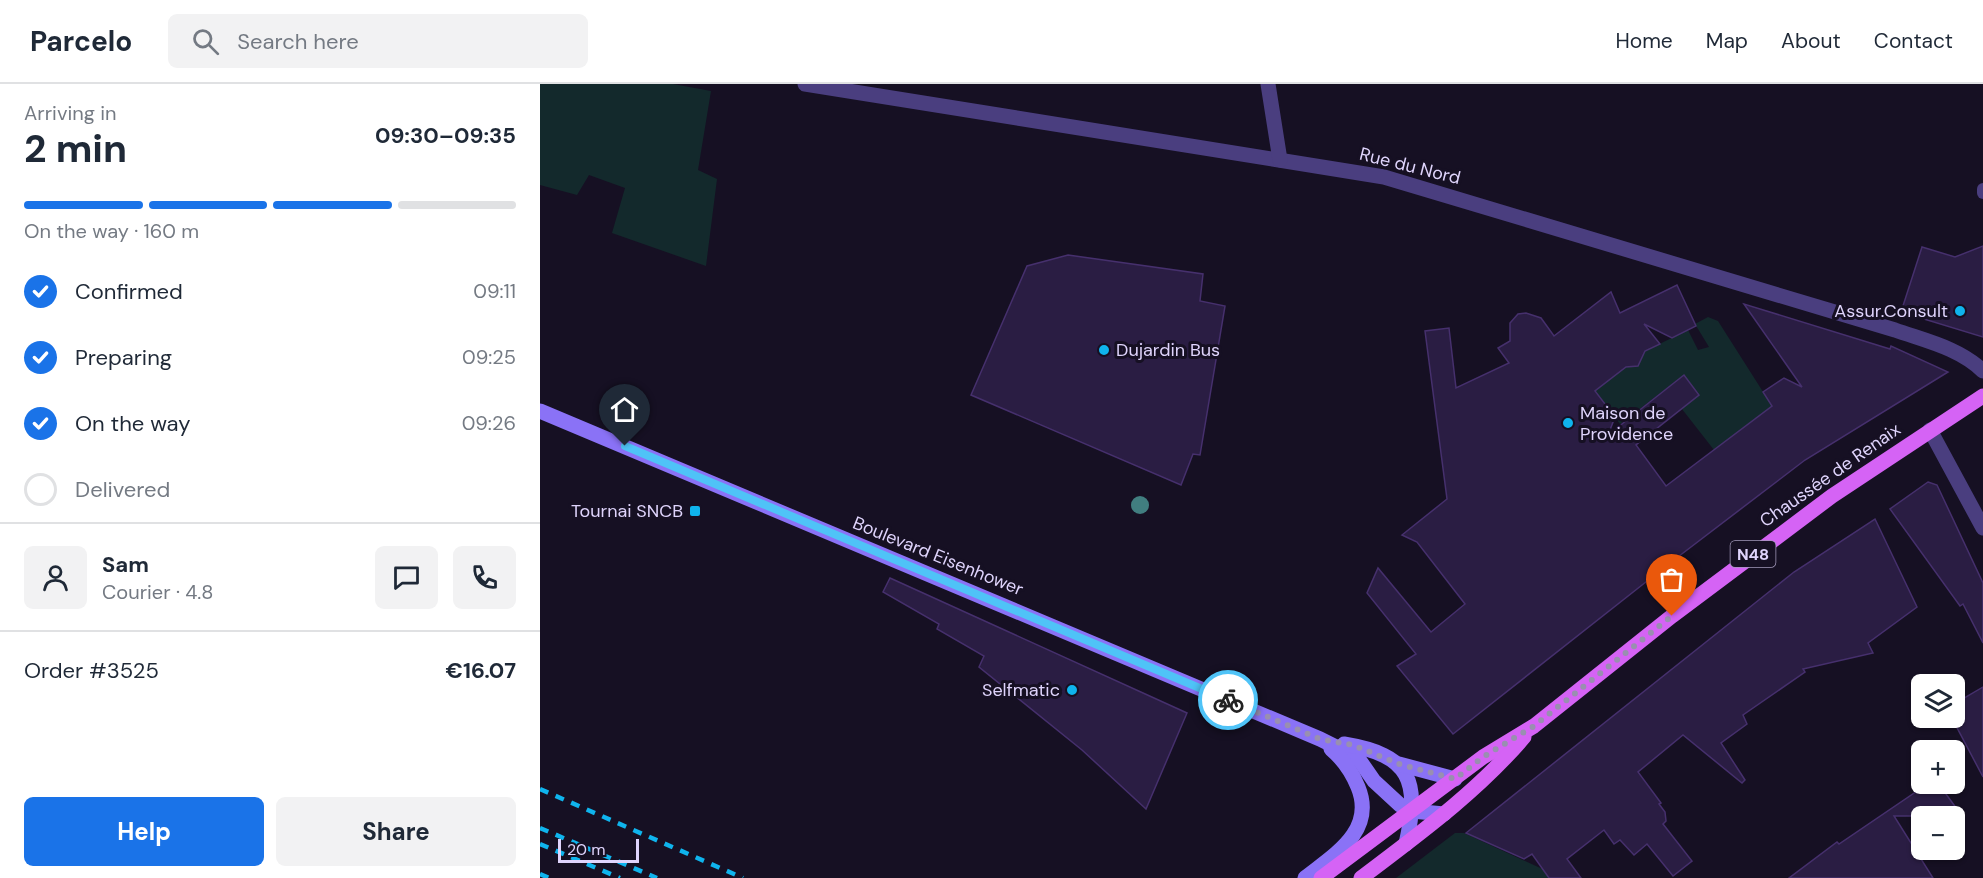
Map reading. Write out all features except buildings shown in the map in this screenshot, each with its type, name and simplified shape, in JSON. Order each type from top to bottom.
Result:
[{"type":"main road","name":"Chaussée de Renaix","points":[[1321,878],[1483,757],[1534,726],[1750,556],[1930,429],[1983,396]]},
{"type":"main road","name":"Chaussée de Renaix","points":[[1361,878],[1444,814],[1497,768],[1534,726]]},
{"type":"street","name":"Rue du Nord","points":[[805,84],[1384,177],[1895,330],[1969,358],[1983,371]]},
{"type":"street","points":[[1268,84],[1280,160]]},
{"type":"street","name":"Boulevard Eisenhower","points":[[540,411],[1320,739],[1358,758],[1384,792],[1412,812]]},
{"type":"street","points":[[1930,429],[1983,528]]},
{"type":"street","name":"Boulevard Eisenhower","points":[[1320,739],[1353,745],[1399,764],[1455,779]]},
{"type":"street","name":"Boulevard Eisenhower","points":[[1305,878],[1347,845],[1355,834],[1362,816],[1360,793],[1348,768],[1320,739]]},
{"type":"street","points":[[1399,764],[1410,782],[1412,812],[1406,844]]},
{"type":"street","points":[[1412,812],[1444,814]]},
{"type":"green space","points":[[540,84],[673,84],[711,91],[698,170],[717,179],[706,266],[612,233],[625,188],[589,175],[577,195],[540,185]]},
{"type":"green space","points":[[1708,317],[1718,321],[1772,406],[1714,450],[1682,409],[1699,395],[1684,375],[1620,424],[1595,391],[1628,365],[1639,364],[1639,354],[1688,330],[1698,350],[1709,347],[1695,324]]},
{"type":"green space","points":[[1455,833],[1464,833],[1562,878],[1396,878]]},
{"type":"railway","points":[[540,789],[743,878]]},
{"type":"railway","points":[[540,828],[657,878]]},
{"type":"railway","points":[[540,844],[620,878]]},
{"type":"railway","points":[[540,874],[549,878]]},
{"type":"way so far","points":[[1228,700],[1320,739],[1353,745],[1399,764],[1455,779],[1483,757],[1534,726],[1672,616]]},
{"type":"place","name":"Assur.Consult","points":[[1960,311]]},
{"type":"place","name":"Dujardin Bus","points":[[1104,350]]},
{"type":"place","name":"Maison de Providence","points":[[1568,423]]},
{"type":"place","name":"Tournai SNCB","points":[[695,511]]},
{"type":"place","name":"Selfmatic","points":[[1072,690]]},
{"type":"route","points":[[625,446],[1228,700]]}]
